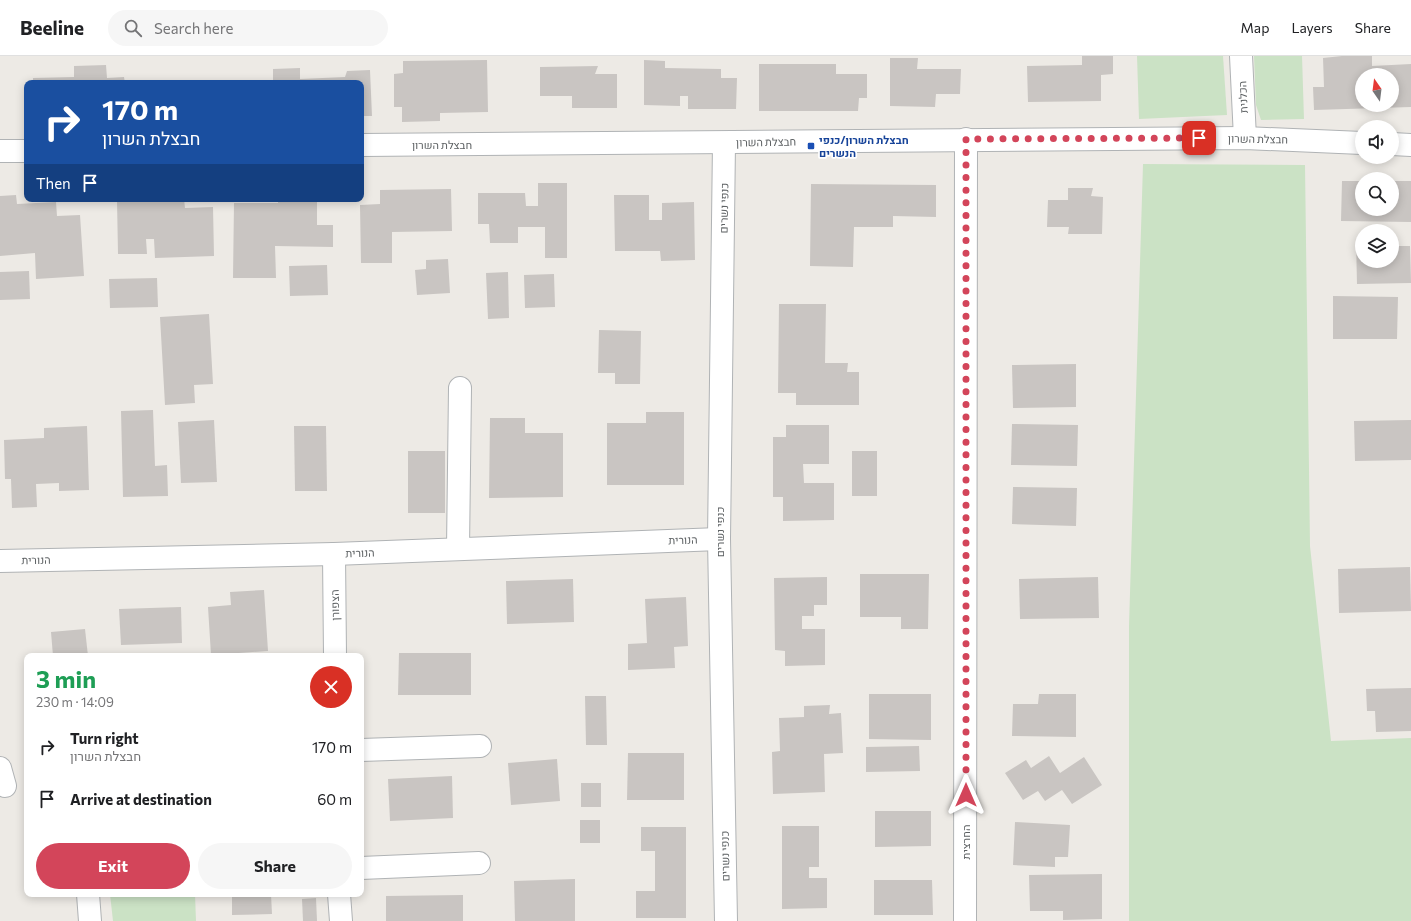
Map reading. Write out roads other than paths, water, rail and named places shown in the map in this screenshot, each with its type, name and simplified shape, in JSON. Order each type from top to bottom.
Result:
[{"type":"street","name":"הכלנית","points":[[1241,56],[1245,138]]},
{"type":"street","name":"חבצלת השרון","points":[[364,145],[724,143],[966,139],[1245,138],[1355,143]]},
{"type":"street","name":"החרצית","points":[[965,921],[966,139]]},
{"type":"street","name":"כנפי נשרים","points":[[724,143],[719,539],[726,921]]},
{"type":"street","points":[[1399,144],[1411,145]]},
{"type":"street","points":[[0,151],[24,151]]},
{"type":"street","points":[[458,549],[460,388]]},
{"type":"street","name":"הנורית","points":[[0,561],[334,554],[719,539]]},
{"type":"street","name":"הצפורן","points":[[334,554],[335,653]]},
{"type":"street","points":[[364,750],[480,746]]},
{"type":"street","points":[[364,868],[479,864]]},
{"type":"street","points":[[88,897],[90,921]]},
{"type":"street","points":[[340,897],[341,921]]},
{"type":"place","name":"חבצלת השרון/כנפי הנשרים","points":[[811,146]]}]
